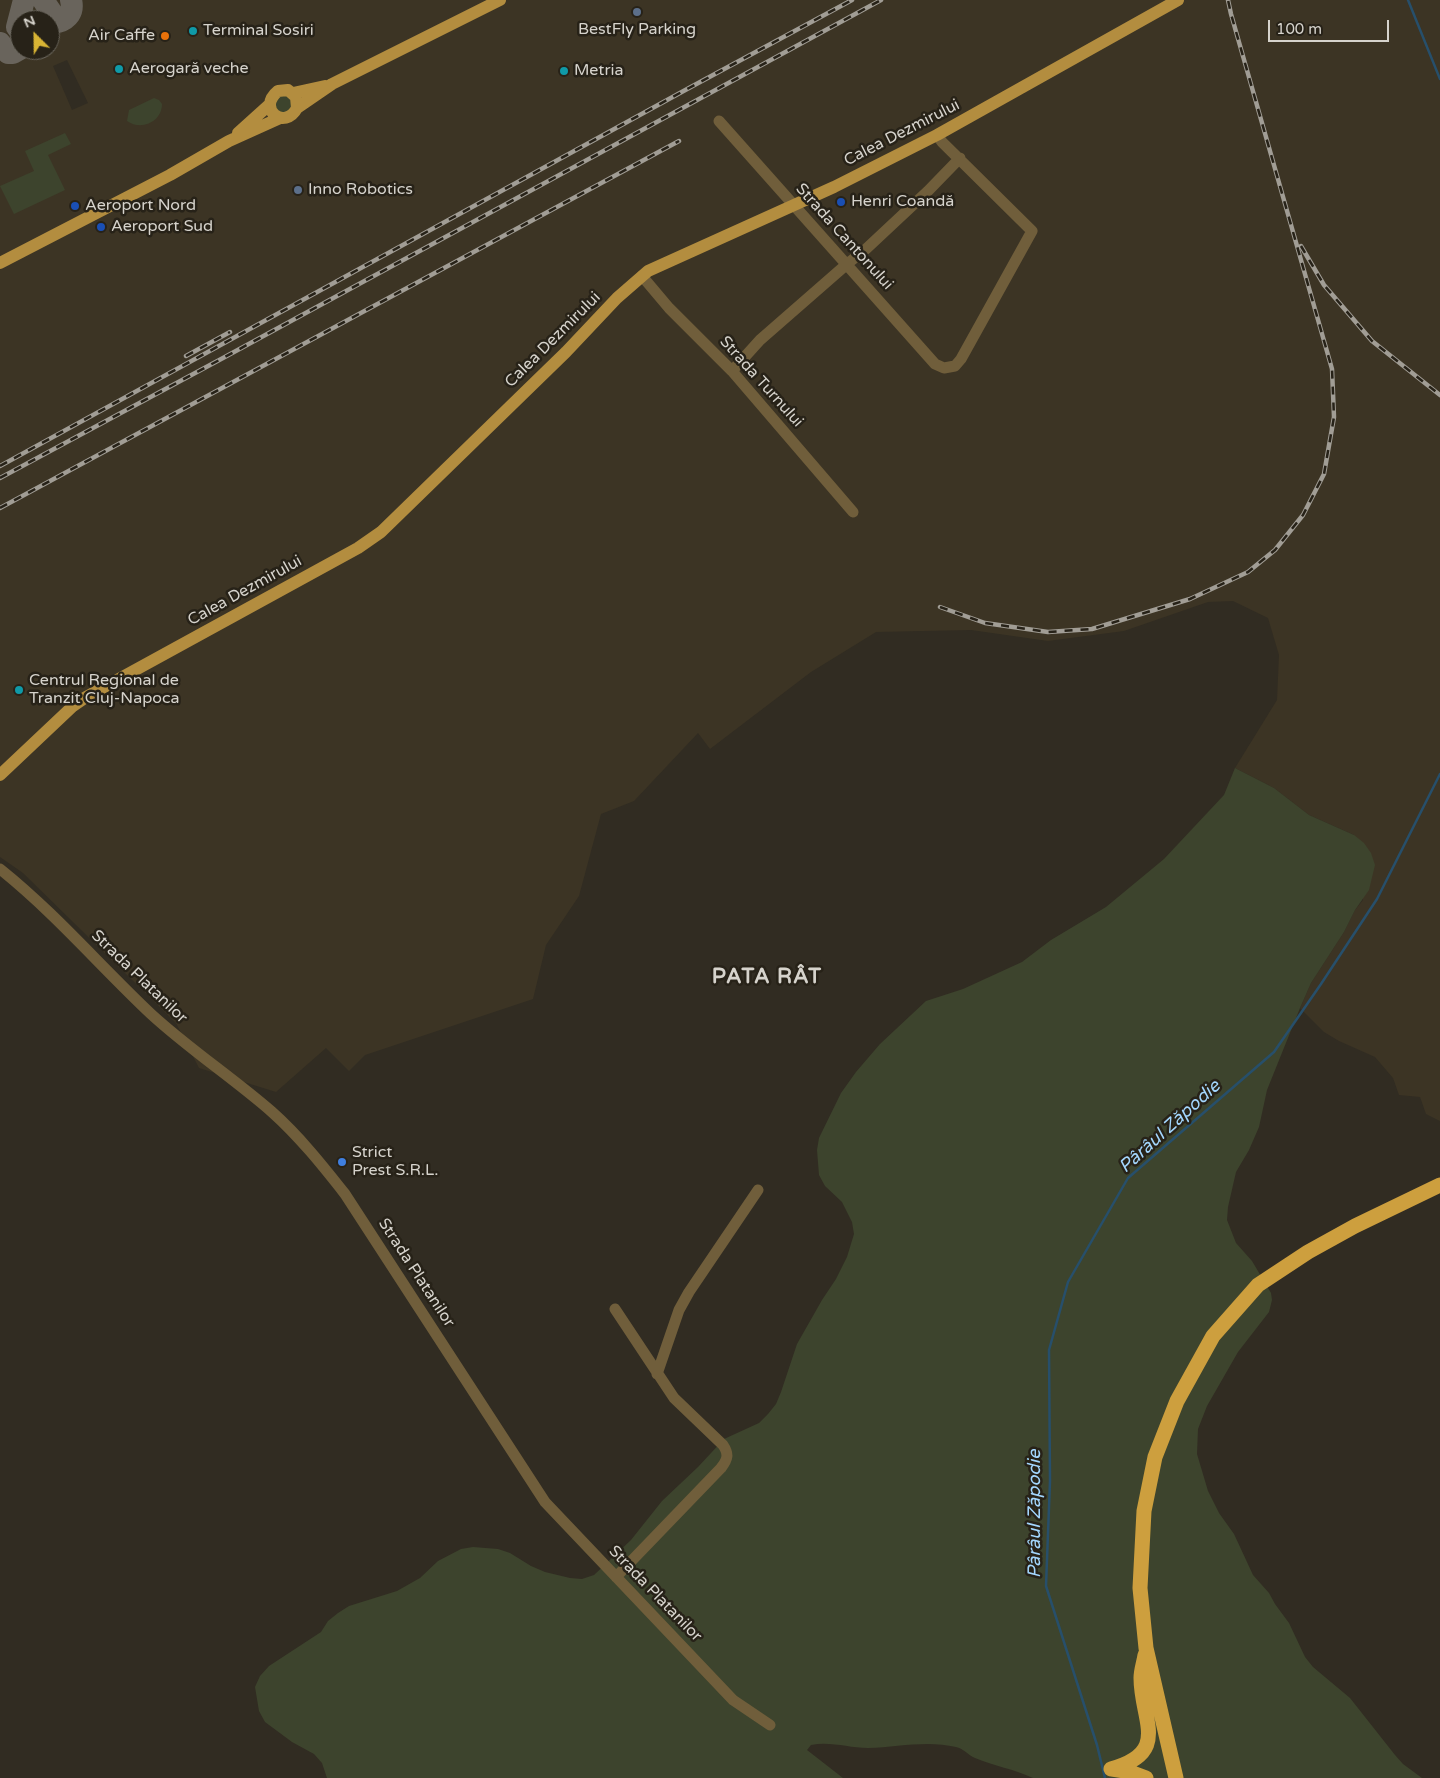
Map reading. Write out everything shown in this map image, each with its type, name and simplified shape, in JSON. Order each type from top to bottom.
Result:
[{"type":"highway","points":[[1176,1778],[1146,1648],[1140,1588],[1144,1511],[1155,1458],[1177,1401],[1213,1336],[1258,1285],[1308,1252],[1440,1185]]},
{"type":"highway","points":[[1117,1773],[1123,1766],[1137,1758],[1145,1750],[1148,1740],[1148,1726],[1141,1677],[1146,1648]]},
{"type":"highway","points":[[1117,1773],[1130,1772],[1146,1778]]},
{"type":"main road","points":[[0,263],[170,175],[229,141],[280,118],[290,117],[297,108],[332,84],[500,0]]},
{"type":"main road","name":"Calea Dezmirului","points":[[0,775],[73,706],[86,697],[358,548],[381,532],[566,352],[617,298],[642,276],[658,266],[795,205],[937,135],[1178,0]]},
{"type":"main road","points":[[293,93],[332,84]]},
{"type":"main road","points":[[280,118],[275,115],[270,105],[270,99],[278,91],[288,90],[293,93],[296,97],[297,108]]},
{"type":"main road","points":[[229,141],[270,105]]},
{"type":"street","name":"Strada Cantonului","points":[[720,121],[935,364],[944,368],[955,366],[961,359],[1032,231],[960,158]]},
{"type":"street","points":[[732,371],[760,340],[866,249],[960,158],[937,135]]},
{"type":"street","name":"Strada Turnului","points":[[642,276],[669,308],[732,371],[853,512]]},
{"type":"street","name":"Strada Platanilor","points":[[0,869],[30,892],[150,1012],[180,1039],[272,1113],[320,1162],[345,1194],[545,1502],[733,1700],[770,1725]]},
{"type":"street","points":[[657,1374],[679,1310],[688,1292],[758,1190]]},
{"type":"street","points":[[615,1309],[657,1374],[684,1408],[723,1445],[726,1450],[727,1459],[721,1468],[616,1577]]},
{"type":"shaded area","points":[[0,0],[1440,0],[1440,1121],[1426,1114],[1420,1097],[1399,1095],[1393,1078],[1375,1057],[1324,1032],[1300,1008],[1311,983],[1363,900],[1354,835],[1309,815],[1274,788],[1235,768],[1277,700],[1279,655],[1268,618],[1233,601],[1208,602],[1124,631],[1048,641],[971,630],[876,632],[811,672],[710,749],[698,733],[634,801],[601,814],[579,896],[546,945],[533,999],[365,1055],[349,1071],[326,1048],[276,1092],[199,1068],[176,1023],[23,873],[0,857]],"holes":[[[67,60],[88,103],[72,110],[53,66]]]},
{"type":"green space","points":[[279,94],[292,97],[290,112],[277,112],[274,99]]},
{"type":"green space","points":[[154,98],[162,104],[155,120],[144,125],[133,124],[127,121],[129,110]]},
{"type":"green space","points":[[65,133],[71,144],[48,155],[65,190],[14,214],[0,186],[34,171],[25,151]]},
{"type":"green space","points":[[1235,768],[1274,788],[1309,815],[1354,835],[1364,843],[1371,853],[1375,865],[1369,890],[1311,983],[1267,1090],[1259,1127],[1249,1150],[1236,1172],[1227,1220],[1236,1243],[1252,1261],[1271,1293],[1272,1300],[1269,1312],[1238,1352],[1207,1406],[1198,1429],[1197,1454],[1208,1491],[1219,1513],[1234,1534],[1253,1575],[1269,1593],[1289,1623],[1305,1657],[1313,1667],[1350,1698],[1403,1764],[1422,1778],[1033,1778],[975,1758],[959,1748],[945,1745],[923,1744],[861,1748],[818,1744],[811,1745],[807,1750],[843,1778],[327,1778],[322,1763],[314,1754],[292,1742],[265,1722],[259,1711],[255,1687],[260,1676],[269,1666],[321,1632],[328,1621],[349,1606],[397,1591],[420,1578],[438,1561],[461,1549],[473,1547],[498,1549],[510,1553],[545,1572],[570,1578],[582,1579],[594,1575],[631,1540],[662,1501],[724,1439],[759,1423],[776,1404],[797,1344],[836,1279],[847,1257],[854,1234],[852,1222],[842,1202],[825,1186],[819,1175],[817,1150],[819,1138],[841,1093],[856,1072],[880,1044],[926,1001],[963,989],[1022,962],[1051,940],[1106,907],[1164,859],[1224,795]]},
{"type":"waterway","name":"Pârâul Zăpodie","points":[[1408,0],[1440,79]]},
{"type":"waterway","name":"Pârâul Zăpodie","points":[[1105,1778],[1097,1745],[1046,1586],[1050,1481],[1049,1350],[1068,1282],[1128,1178],[1274,1052],[1377,899],[1440,774]]},
{"type":"taxiway","points":[[21,10],[24,0]]},
{"type":"taxiway","points":[[43,0],[58,22],[65,19],[71,11],[71,0]]},
{"type":"taxiway","points":[[0,43],[10,53]]},
{"type":"railway","points":[[0,466],[852,0]]},
{"type":"railway","points":[[0,478],[881,0]]},
{"type":"railway","points":[[940,607],[985,623],[1048,632],[1092,629],[1190,599],[1248,572],[1275,550],[1303,515],[1324,474],[1334,417],[1332,369],[1228,0]]},
{"type":"railway","points":[[0,508],[679,141]]},
{"type":"railway","points":[[1301,246],[1324,285],[1372,341],[1440,395]]},
{"type":"railway","points":[[186,356],[230,332]]},
{"type":"place","name":"BestFly Parking","points":[[637,12]]},
{"type":"place","name":"Terminal Sosiri","points":[[193,31]]},
{"type":"place","name":"Air Caffe","points":[[165,36]]},
{"type":"place","name":"Aerogară veche","points":[[119,69]]},
{"type":"place","name":"Metria","points":[[564,71]]},
{"type":"place","name":"Inno Robotics","points":[[298,190]]},
{"type":"place","name":"Henri Coandă","points":[[841,202]]},
{"type":"place","name":"Aeroport Nord","points":[[75,206]]},
{"type":"place","name":"Aeroport Sud","points":[[101,227]]},
{"type":"place","name":"Centrul Regional de Tranzit Cluj-Napoca","points":[[19,690]]},
{"type":"place","name":"Strict Prest S.R.L.","points":[[342,1162]]},
{"type":"district","name":"PATA RÂT","points":[[767,977]]}]
